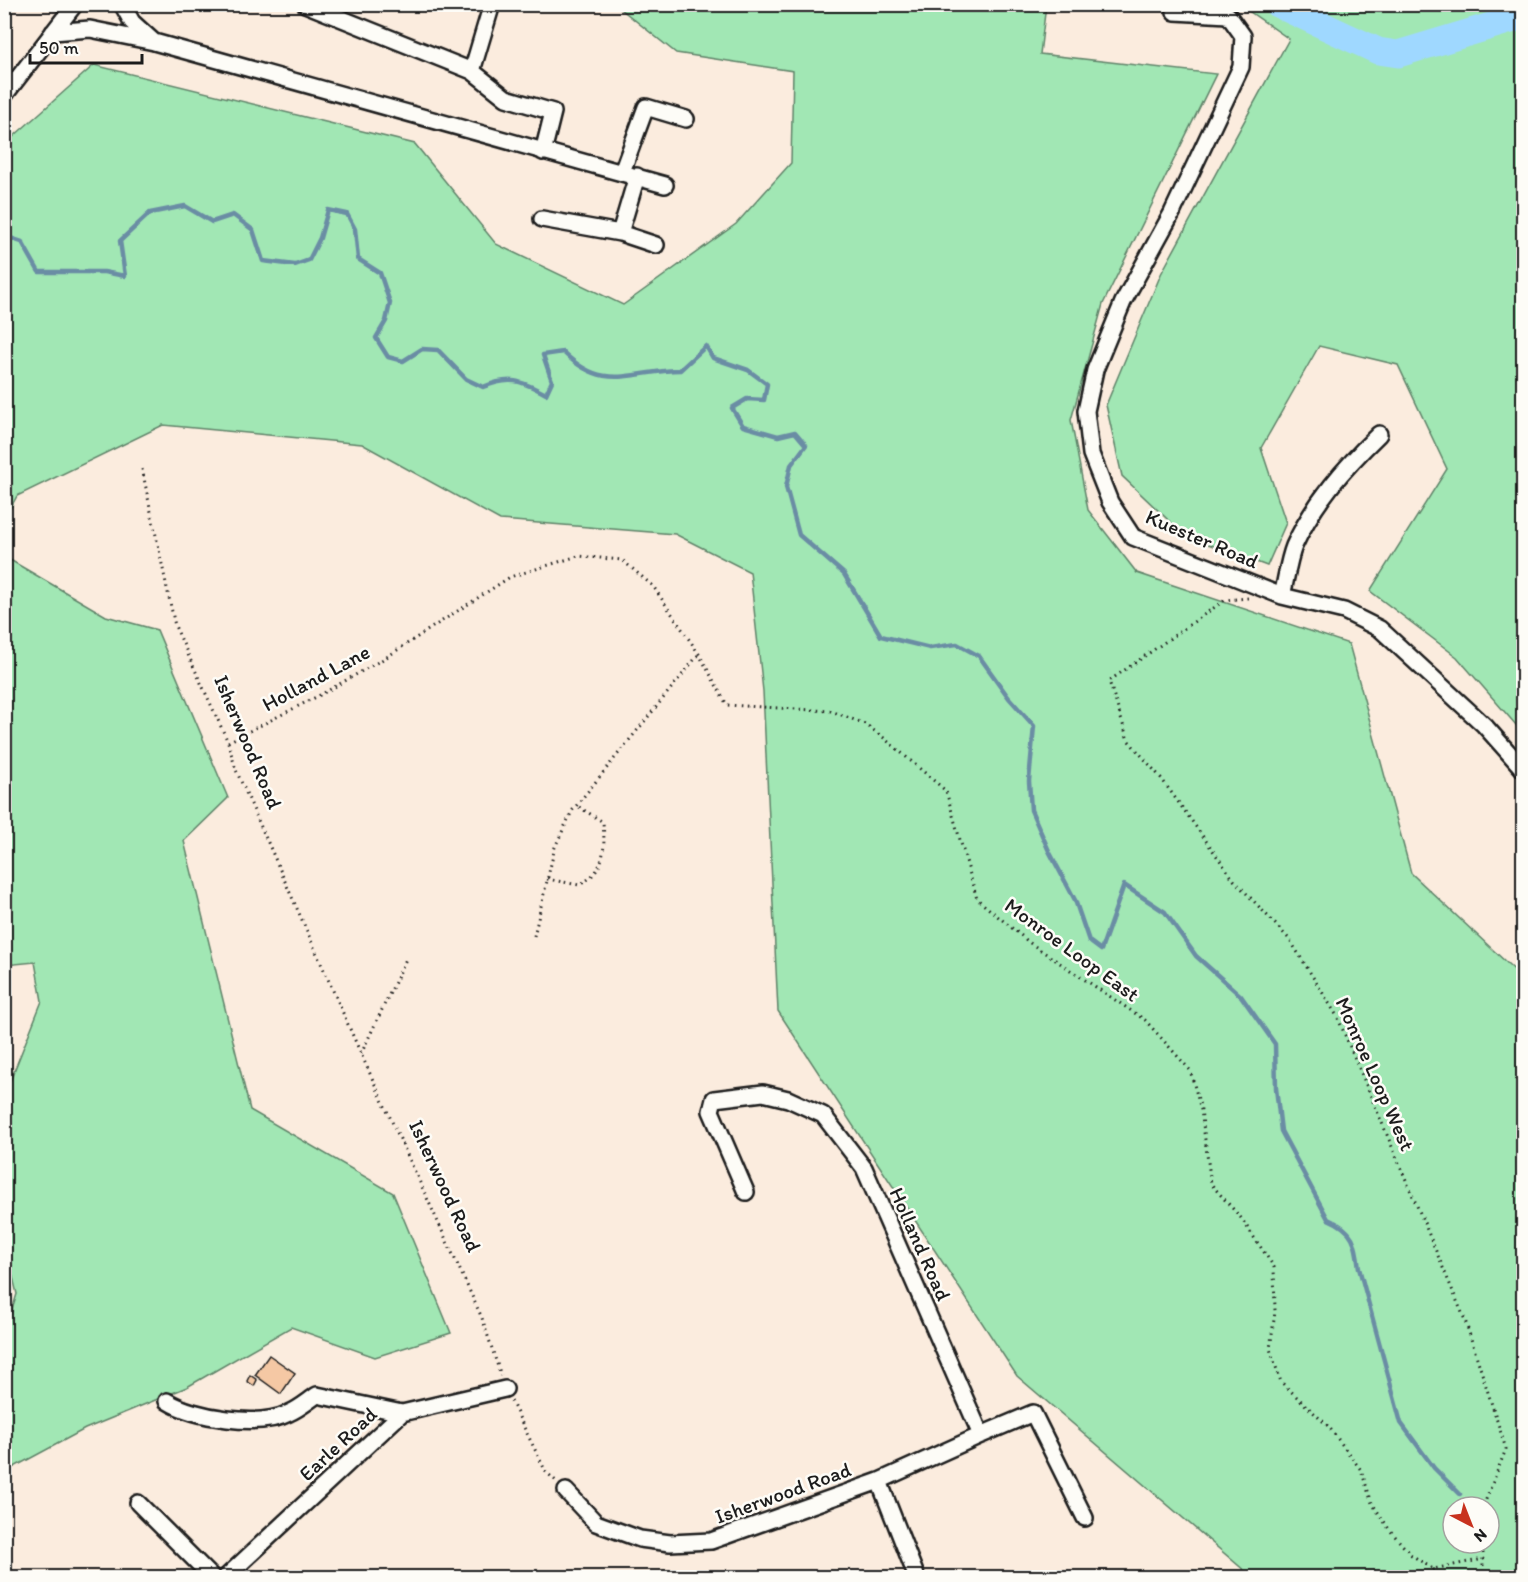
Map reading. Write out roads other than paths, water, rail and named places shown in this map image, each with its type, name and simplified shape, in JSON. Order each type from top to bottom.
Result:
[{"type":"street","points":[[4,96],[75,4]]},
{"type":"street","points":[[122,4],[132,22],[154,42]]},
{"type":"street","points":[[305,4],[472,70],[506,98],[554,111],[543,152]]},
{"type":"street","points":[[472,70],[492,4]]},
{"type":"street","name":"Kuester Road","points":[[1175,12],[1228,15],[1243,36],[1241,67],[1172,213],[1123,302],[1095,370],[1086,411],[1091,454],[1110,502],[1133,537],[1282,596],[1344,611],[1380,629],[1484,725],[1524,770]]},
{"type":"street","points":[[53,32],[90,29],[154,42],[665,185]]},
{"type":"street","points":[[620,232],[629,174],[646,107],[686,119]]},
{"type":"street","points":[[542,219],[620,232],[656,245]]},
{"type":"street","points":[[1282,596],[1293,547],[1315,509],[1342,470],[1378,434]]},
{"type":"street","name":"Holland Road","points":[[746,1192],[711,1111],[714,1099],[763,1093],[788,1099],[824,1115],[864,1168],[981,1435]]},
{"type":"street","name":"Earle Road","points":[[225,1578],[402,1413],[505,1389]]},
{"type":"street","points":[[167,1401],[180,1409],[213,1416],[260,1420],[288,1414],[317,1395],[402,1413]]},
{"type":"street","points":[[981,1435],[1033,1413],[1085,1518]]},
{"type":"street","name":"Isherwood Road","points":[[566,1491],[596,1523],[640,1539],[670,1543],[711,1541],[879,1481],[981,1435]]},
{"type":"street","points":[[879,1481],[917,1578]]},
{"type":"street","points":[[138,1503],[213,1578]]},
{"type":"waterway","points":[[1277,4],[1378,51],[1398,54],[1524,16]]},
{"type":"waterway","points":[[1300,15],[1309,4]]},
{"type":"waterway","points":[[4,236],[22,242],[39,272],[104,272],[125,276],[120,241],[150,213],[185,206],[212,222],[233,215],[253,230],[263,261],[295,265],[309,260],[320,238],[328,210],[347,214],[355,229],[358,259],[380,273],[390,303],[386,321],[376,338],[388,357],[403,361],[422,349],[438,350],[466,379],[483,387],[501,381],[515,381],[546,394],[552,381],[543,355],[563,352],[578,365],[592,372],[618,377],[680,370],[706,346],[713,358],[748,370],[767,384],[764,400],[747,399],[732,408],[743,426],[778,436],[795,432],[806,445],[791,465],[786,487],[799,535],[844,574],[881,636],[930,648],[957,644],[979,656],[1009,698],[1034,726],[1029,781],[1031,810],[1049,851],[1075,900],[1089,941],[1101,950],[1124,885],[1165,912],[1196,956],[1241,996],[1275,1044],[1276,1088],[1281,1131],[1328,1219],[1348,1232],[1355,1244],[1359,1268],[1401,1423],[1434,1468],[1460,1494]]}]
